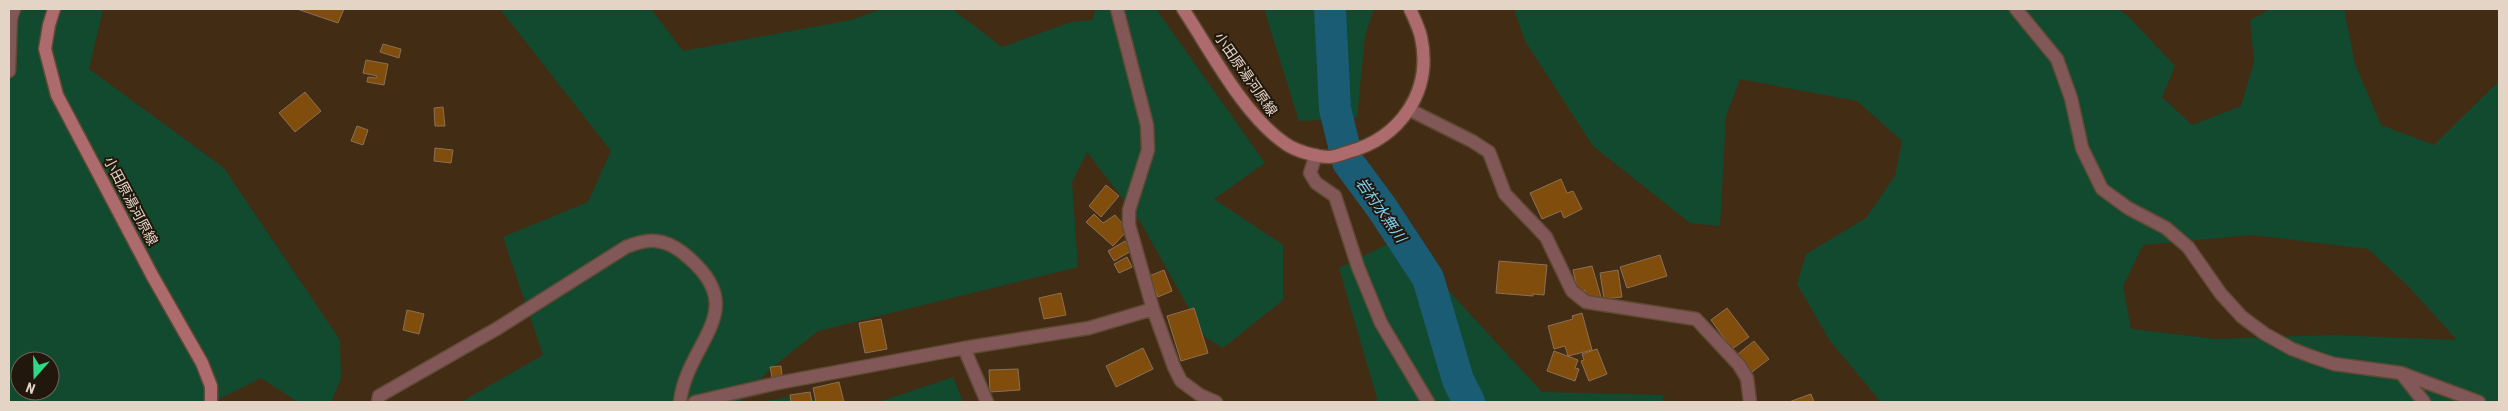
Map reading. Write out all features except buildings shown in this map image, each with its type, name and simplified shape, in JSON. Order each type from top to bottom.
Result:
[{"type":"main road","name":"小田原湯河原線","points":[[54,9],[45,49],[57,95],[202,363],[211,386],[211,402]]},
{"type":"main road","name":"小田原湯河原線","points":[[1182,9],[1246,104],[1264,127],[1287,145],[1316,155],[1330,157],[1364,148],[1395,128],[1410,110],[1420,85],[1423,68],[1421,37],[1410,9]]},
{"type":"street","points":[[9,71],[11,18],[14,9]]},
{"type":"street","points":[[1117,9],[1147,125],[1148,150],[1128,210],[1129,225],[1153,309],[1181,381],[1200,395],[1216,402]]},
{"type":"street","points":[[2016,9],[2057,59],[2071,98],[2082,148],[2102,189],[2128,208],[2166,228],[2188,247],[2221,294],[2242,317],[2265,334],[2292,349],[2334,364],[2401,373],[2479,402]]},
{"type":"street","points":[[1410,110],[1472,141],[1489,152],[1505,194],[1546,237],[1572,291],[1586,302],[1696,319],[1740,364],[1746,378],[1750,402]]},
{"type":"street","points":[[1316,155],[1310,174],[1316,183],[1335,196],[1358,267],[1382,323],[1428,402]]},
{"type":"street","points":[[378,402],[379,396],[498,328],[626,247],[641,241],[658,239],[678,249],[702,268],[712,286],[717,306],[712,324],[682,387],[680,402]]},
{"type":"street","points":[[695,402],[778,383],[964,348],[1089,328],[1153,309]]},
{"type":"street","points":[[964,348],[987,402]]},
{"type":"street","points":[[2401,373],[2424,402]]},
{"type":"green space","points":[[9,9],[103,9],[89,69],[224,168],[340,340],[341,379],[331,402],[298,402],[261,378],[213,402],[9,402]]},
{"type":"green space","points":[[500,9],[651,9],[683,51],[851,20],[882,9],[952,9],[1002,47],[1071,22],[1092,20],[1096,9],[1156,9],[1265,163],[1214,199],[1283,245],[1283,300],[1223,348],[1205,337],[1140,221],[1087,152],[1072,182],[1078,267],[818,331],[769,370],[740,402],[461,402],[543,355],[503,237],[588,202],[611,151]]},
{"type":"green space","points":[[1264,9],[1374,9],[1365,35],[1357,118],[1299,121]]},
{"type":"green space","points":[[1514,9],[2118,9],[2128,16],[2175,66],[2162,97],[2192,125],[2241,106],[2254,62],[2250,20],[2271,9],[2344,9],[2355,64],[2381,125],[2434,145],[2499,81],[2499,402],[1881,402],[1830,341],[1797,284],[1806,254],[1866,218],[1895,176],[1902,141],[1857,101],[1740,79],[1726,116],[1720,226],[1690,223],[1593,146],[1525,41]],"holes":[[[2252,235],[2368,249],[2408,286],[2457,340],[2332,335],[2216,339],[2131,329],[2123,286],[2143,245]]]},
{"type":"green space","points":[[1400,238],[1542,392],[1664,395],[1662,402],[1378,402],[1339,268]]},
{"type":"green space","points":[[953,377],[963,402],[879,402]]},
{"type":"green space","points":[[795,396],[826,402],[762,402]]},
{"type":"waterway","name":"岩村水無川","points":[[1330,9],[1335,109],[1348,162],[1382,208],[1428,278],[1458,380],[1469,402]]}]
